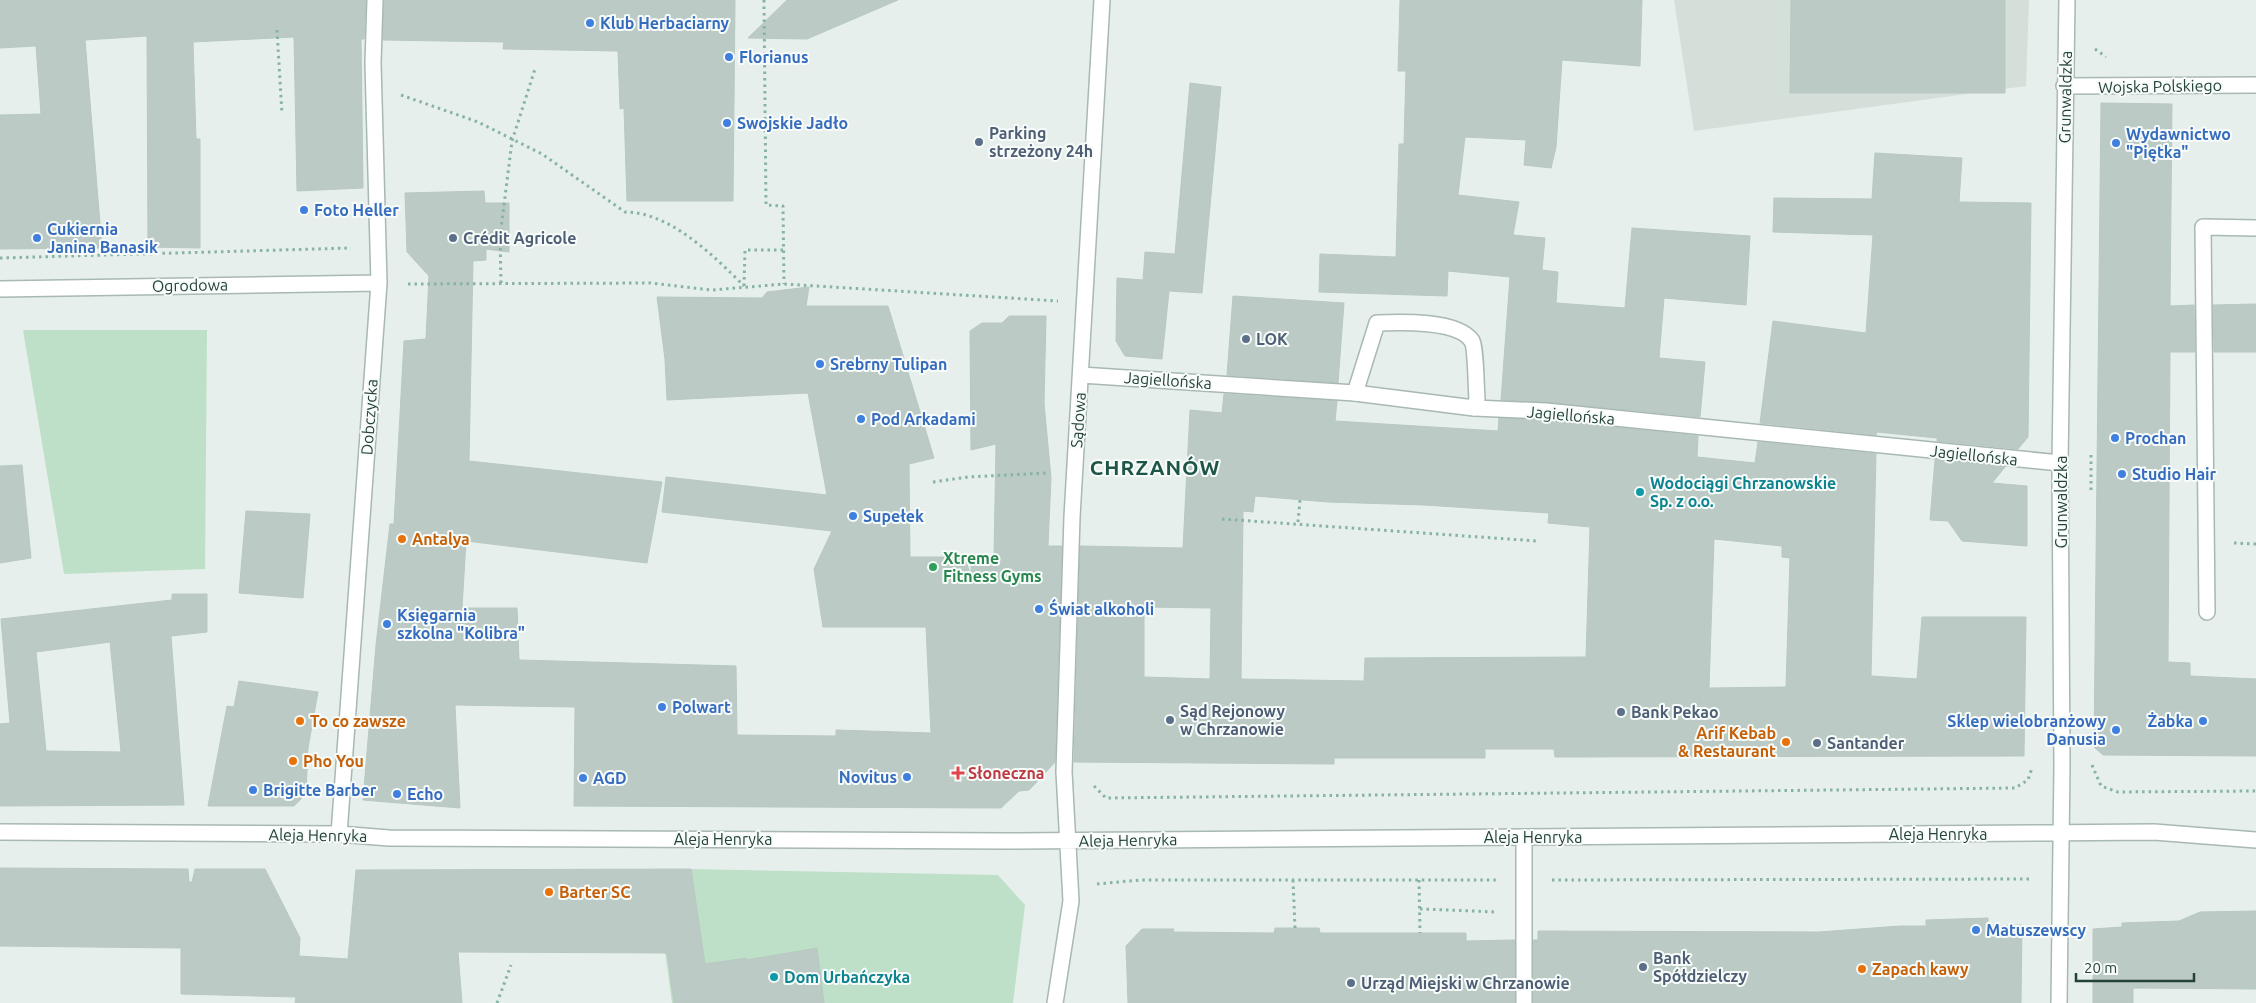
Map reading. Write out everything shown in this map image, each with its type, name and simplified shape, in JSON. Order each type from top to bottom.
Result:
[{"type":"street","name":"Dobczycka","points":[[339,834],[379,282],[373,63],[374,0]]},
{"type":"street","name":"Sądowa","points":[[1055,1003],[1071,901],[1066,840],[1064,763],[1074,470],[1102,0]]},
{"type":"street","name":"Grunwaldzka","points":[[2059,1003],[2062,765],[2060,463],[2066,0]]},
{"type":"street","name":"Wojska Polskiego","points":[[2064,86],[2256,85]]},
{"type":"street","points":[[2207,612],[2203,228],[2256,228]]},
{"type":"street","name":"Ogrodowa","points":[[0,289],[379,282]]},
{"type":"street","points":[[1355,393],[1376,323],[1410,322],[1462,330],[1472,342],[1477,399],[1474,408]]},
{"type":"street","name":"Jagiellońska","points":[[1081,375],[1355,393],[1474,408],[1546,412],[2060,463]]},
{"type":"street","name":"Aleja Henryka","points":[[0,832],[339,834],[399,838],[1066,840],[2154,832],[2256,840]]},
{"type":"street","points":[[1524,837],[1524,1003]]},
{"type":"path","points":[[764,0],[766,205],[783,206],[784,284]]},
{"type":"path","points":[[277,30],[282,114]]},
{"type":"path","points":[[501,283],[500,237],[512,141],[535,68]]},
{"type":"path","points":[[400,94],[478,122],[512,141],[542,154],[625,212],[637,212],[686,233],[719,261],[744,287]]},
{"type":"path","points":[[0,258],[360,248]]},
{"type":"path","points":[[744,287],[745,250],[783,250]]},
{"type":"path","points":[[379,282],[650,283],[712,290],[784,284],[1060,302]]},
{"type":"path","points":[[2091,450],[2091,500]]},
{"type":"path","points":[[933,482],[968,477],[1074,470]]},
{"type":"path","points":[[1298,522],[1300,500]]},
{"type":"path","points":[[1222,519],[1298,522],[1378,532],[1537,541]]},
{"type":"path","points":[[2092,756],[2092,766],[2101,786],[2118,792],[2256,791]]},
{"type":"path","points":[[1092,785],[1106,798],[2015,788],[2028,780],[2033,767]]},
{"type":"path","points":[[1293,880],[1295,928]]},
{"type":"path","points":[[1419,880],[1420,933]]},
{"type":"path","points":[[1420,909],[1524,913]]},
{"type":"path","points":[[497,1003],[511,966]]},
{"type":"shaded area","points":[[1674,0],[2029,0],[2026,86],[1694,131]]},
{"type":"green space","points":[[23,330],[207,330],[205,569],[64,574]]},
{"type":"green space","points":[[691,869],[998,875],[1025,905],[1013,1003],[672,1003],[665,951]]},
{"type":"building","points":[[0,0],[366,0],[364,39],[361,39],[363,188],[297,191],[294,37],[193,42],[196,139],[200,139],[200,248],[148,247],[147,36],[85,40],[102,248],[0,249],[0,115],[41,114],[36,46],[0,48]]},
{"type":"building","points":[[384,0],[735,0],[733,201],[627,201],[624,108],[620,109],[618,51],[503,49],[504,42],[383,40]]},
{"type":"building","points":[[787,0],[898,0],[807,39],[748,38]]},
{"type":"building","points":[[1400,0],[1642,0],[1640,66],[1562,60],[1556,147],[1551,168],[1524,165],[1526,140],[1465,137],[1458,195],[1519,202],[1513,235],[1545,238],[1542,270],[1558,272],[1556,303],[1625,308],[1632,228],[1750,236],[1746,305],[1664,298],[1659,358],[1705,362],[1700,417],[1547,402],[1501,400],[1510,277],[1448,271],[1447,296],[1319,292],[1320,254],[1396,257],[1399,144],[1404,144],[1406,71],[1398,71]]},
{"type":"building","points":[[1791,0],[2005,0],[2005,93],[1790,93]]},
{"type":"building","points":[[1190,83],[1221,87],[1202,293],[1169,291],[1162,359],[1125,356],[1116,341],[1117,278],[1143,280],[1145,252],[1175,254]]},
{"type":"building","points":[[2101,103],[2172,104],[2170,306],[2194,305],[2195,352],[2170,352],[2168,662],[2190,663],[2190,676],[2256,679],[2256,756],[2103,755],[2094,747]]},
{"type":"building","points":[[1875,153],[1962,158],[1959,202],[2031,203],[2028,437],[2018,449],[1937,441],[1937,438],[1877,432],[1876,435],[1760,423],[1773,321],[1866,333],[1873,235],[1773,232],[1774,198],[1872,199]]},
{"type":"building","points":[[484,191],[485,203],[509,203],[509,252],[486,249],[486,260],[473,261],[469,461],[662,482],[647,563],[466,541],[462,608],[517,608],[519,660],[736,666],[737,735],[836,736],[836,730],[931,733],[926,627],[823,627],[814,569],[832,531],[662,512],[666,477],[827,495],[808,393],[667,400],[665,359],[657,297],[762,298],[767,292],[809,287],[806,306],[888,306],[934,458],[909,464],[910,557],[965,557],[971,577],[971,557],[994,557],[996,444],[971,450],[970,331],[982,323],[1002,323],[1009,316],[1046,316],[1044,403],[1051,478],[1048,546],[1062,546],[1055,762],[1029,790],[1019,791],[1001,808],[574,806],[575,707],[455,705],[460,808],[363,800],[376,645],[390,524],[394,524],[404,341],[426,339],[429,276],[407,252],[405,193]]},
{"type":"building","points":[[1233,296],[1344,303],[1338,383],[1227,375]]},
{"type":"building","points":[[2256,304],[2256,352],[2214,352],[2213,305]]},
{"type":"building","points":[[1224,394],[1337,401],[1335,421],[1498,431],[1499,418],[1545,420],[1698,436],[1697,457],[1755,463],[1758,442],[1876,454],[1871,676],[1917,679],[1922,617],[2026,617],[2024,756],[1555,757],[1554,749],[1485,749],[1485,758],[1334,758],[1334,764],[1074,762],[1080,546],[1183,548],[1190,410],[1222,413]],"holes":[[[1255,496],[1328,502],[1424,505],[1549,513],[1548,523],[1590,527],[1586,657],[1365,658],[1364,681],[1241,679],[1243,511],[1253,512]],[[1714,539],[1782,546],[1782,557],[1790,558],[1786,687],[1709,688]],[[1144,607],[1211,608],[1210,679],[1144,677]]]},
{"type":"building","points":[[1935,460],[2005,467],[1992,483],[2027,486],[2027,546],[1962,541],[1948,521],[1930,520]]},
{"type":"building","points":[[22,465],[31,558],[0,563],[0,466]]},
{"type":"building","points":[[246,511],[310,514],[303,598],[239,593]]},
{"type":"building","points":[[172,594],[207,594],[207,632],[171,636],[184,805],[0,806],[0,724],[10,723],[1,619],[172,600]],"holes":[[[110,642],[121,752],[46,751],[36,652]]]},
{"type":"building","points":[[239,681],[318,692],[308,748],[306,794],[294,806],[208,806],[227,706],[234,707]]},
{"type":"building","points":[[0,868],[188,869],[189,882],[192,882],[195,869],[265,869],[300,938],[299,956],[348,959],[356,870],[691,869],[705,964],[746,958],[746,960],[817,948],[824,1003],[674,1003],[667,953],[458,952],[462,1003],[295,1003],[296,997],[181,994],[181,948],[0,946]]},
{"type":"building","points":[[2256,911],[2256,989],[2133,988],[2133,1003],[2093,1003],[2093,929],[2122,927],[2122,923],[2179,921],[2200,912]]},
{"type":"building","points":[[1988,918],[1988,926],[2022,925],[2021,1003],[1533,1003],[1533,940],[1538,940],[1538,931],[1819,932],[1926,926],[1926,920]]},
{"type":"building","points":[[1275,928],[1319,928],[1320,933],[1466,933],[1466,941],[1515,940],[1515,1003],[1128,1003],[1126,946],[1142,929],[1174,929],[1173,932],[1274,933]]},
{"type":"place","name":"Klub Herbaciarny","points":[[590,23]]},
{"type":"place","name":"Florianus","points":[[729,57]]},
{"type":"place","name":"Swojskie Jadło","points":[[727,123]]},
{"type":"place","name":"Parking strzeżony 24h","points":[[979,142]]},
{"type":"place","name":"Wydawnictwo \"Piętka\"","points":[[2116,143]]},
{"type":"place","name":"Foto Heller","points":[[304,210]]},
{"type":"place","name":"Cukiernia Janina Banasik","points":[[37,238]]},
{"type":"place","name":"Crédit Agricole","points":[[453,238]]},
{"type":"place","name":"LOK","points":[[1246,339]]},
{"type":"place","name":"Srebrny Tulipan","points":[[820,364]]},
{"type":"place","name":"Pod Arkadami","points":[[861,419]]},
{"type":"place","name":"Prochan","points":[[2115,438]]},
{"type":"place","name":"Studio Hair","points":[[2122,474]]},
{"type":"place","name":"Wodociągi Chrzanowskie Sp. z o.o.","points":[[1640,492]]},
{"type":"place","name":"Supełek","points":[[853,516]]},
{"type":"place","name":"Antalya","points":[[402,539]]},
{"type":"place","name":"Xtreme Fitness Gyms","points":[[933,567]]},
{"type":"place","name":"Świat alkoholi","points":[[1039,609]]},
{"type":"place","name":"Księgarnia szkolna \"Kolibra\"","points":[[387,624]]},
{"type":"place","name":"Polwart","points":[[662,707]]},
{"type":"place","name":"Bank Pekao","points":[[1621,712]]},
{"type":"place","name":"Sąd Rejonowy w Chrzanowie","points":[[1170,720]]},
{"type":"place","name":"To co zawsze","points":[[300,721]]},
{"type":"place","name":"Żabka","points":[[2203,721]]},
{"type":"place","name":"Sklep wielobranżowy Danusia","points":[[2116,730]]},
{"type":"place","name":"Arif Kebab & Restaurant","points":[[1786,742]]},
{"type":"place","name":"Santander","points":[[1817,743]]},
{"type":"place","name":"Pho You","points":[[293,761]]},
{"type":"place","name":"Słoneczna","points":[[958,773]]},
{"type":"place","name":"Novitus","points":[[907,777]]},
{"type":"place","name":"AGD","points":[[583,778]]},
{"type":"place","name":"Brigitte Barber","points":[[253,790]]},
{"type":"place","name":"Echo","points":[[397,794]]},
{"type":"place","name":"Barter SC","points":[[549,892]]},
{"type":"place","name":"Matuszewscy","points":[[1976,930]]},
{"type":"place","name":"Bank Spółdzielczy","points":[[1643,967]]},
{"type":"place","name":"Zapach kawy","points":[[1862,969]]},
{"type":"place","name":"Dom Urbańczyka","points":[[774,977]]},
{"type":"place","name":"Urząd Miejski w Chrzanowie","points":[[1351,983]]},
{"type":"district","name":"CHRZANÓW","points":[[1155,468]]}]
